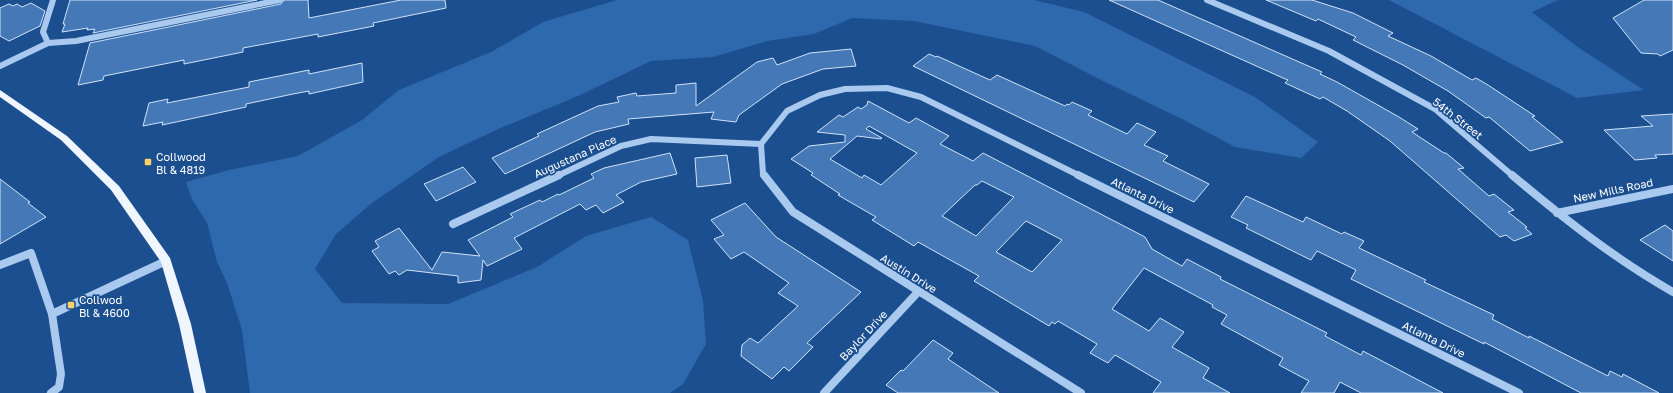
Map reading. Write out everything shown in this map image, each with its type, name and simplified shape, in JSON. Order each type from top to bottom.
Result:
[{"type":"main road","points":[[0,93],[64,138],[115,188],[166,261],[185,324],[200,393]]},
{"type":"street","points":[[48,43],[43,32],[54,0]]},
{"type":"street","points":[[0,66],[48,43],[76,41],[280,0]]},
{"type":"street","name":"54th Street","points":[[1207,0],[1329,51],[1435,109],[1557,213],[1638,272],[1673,292]]},
{"type":"street","name":"Atlanta Drive","points":[[761,144],[787,111],[820,94],[845,89],[887,88],[921,97],[1519,393]]},
{"type":"street","name":"Augustana Place","points":[[453,224],[621,146],[652,139],[761,144]]},
{"type":"street","name":"Austin Drive","points":[[761,144],[763,174],[793,212],[918,292],[1081,393]]},
{"type":"street","name":"New Mills Road","points":[[1557,213],[1673,189]]},
{"type":"street","points":[[0,264],[31,253],[52,314],[61,374],[58,387],[51,393]]},
{"type":"street","points":[[52,314],[166,261]]},
{"type":"street","name":"Baylor Drive","points":[[824,393],[918,292]]},
{"type":"shaded area","points":[[617,0],[1034,0],[1084,12],[1255,97],[1318,142],[1301,158],[1235,147],[1035,46],[914,21],[852,18],[814,34],[767,41],[713,57],[651,61],[578,96],[498,129],[439,157],[372,203],[336,234],[315,269],[342,303],[448,304],[537,267],[586,236],[651,217],[688,240],[703,301],[706,344],[683,384],[670,393],[250,393],[242,330],[227,283],[217,262],[207,223],[192,199],[186,182],[229,170],[298,156],[362,120],[399,90],[491,52],[543,22]]},
{"type":"shaded area","points":[[1389,0],[1558,0],[1532,12],[1579,48],[1644,90],[1577,98]]},
{"type":"building","points":[[70,0],[257,0],[93,33],[95,29],[87,30],[88,28],[62,32]]},
{"type":"building","points":[[284,0],[308,0],[309,18],[401,0],[445,0],[446,8],[373,23],[374,26],[318,37],[318,34],[243,48],[243,52],[184,64],[184,60],[104,76],[103,80],[78,85],[90,43],[281,4]]},
{"type":"building","points":[[1109,0],[1158,0],[1322,72],[1320,74],[1337,82],[1418,129],[1412,132],[1446,153],[1464,168],[1458,169],[1489,196],[1494,194],[1514,210],[1508,212],[1527,227],[1525,228],[1532,234],[1514,241],[1506,235],[1500,237],[1390,141],[1347,111],[1323,97],[1320,99],[1285,83],[1288,80]]},
{"type":"building","points":[[1266,0],[1312,0],[1353,13],[1393,33],[1388,36],[1431,56],[1472,80],[1476,78],[1488,85],[1535,116],[1532,117],[1563,142],[1530,151],[1489,117],[1486,118],[1448,91],[1403,65],[1353,40],[1356,37],[1318,19],[1316,21]]},
{"type":"building","points":[[1644,0],[1673,0],[1673,50],[1660,56],[1658,54],[1641,53],[1613,18]]},
{"type":"building","points":[[31,3],[45,11],[40,26],[9,41],[0,36],[0,8],[9,4],[13,6],[17,4],[22,7]]},
{"type":"building","points":[[851,49],[856,66],[823,69],[782,84],[739,115],[736,122],[711,119],[714,112],[628,119],[629,124],[595,132],[505,174],[492,158],[539,136],[537,134],[598,106],[619,102],[617,97],[636,93],[637,96],[676,93],[676,85],[696,83],[696,106],[757,62],[773,58],[777,65],[810,53]]},
{"type":"building","points":[[929,54],[936,57],[937,56],[990,80],[997,75],[1065,106],[1072,102],[1092,111],[1088,115],[1127,134],[1137,123],[1156,132],[1144,145],[1168,156],[1163,161],[1209,184],[1194,202],[913,66]]},
{"type":"building","points":[[362,63],[363,82],[309,94],[309,91],[246,104],[246,107],[162,125],[163,122],[143,126],[149,103],[168,99],[167,103],[249,87],[249,82],[309,70],[309,74]]},
{"type":"building","points":[[868,101],[909,123],[916,118],[949,136],[940,144],[973,161],[983,153],[1145,237],[1152,249],[1182,266],[1187,259],[1221,277],[1220,279],[1327,333],[1325,336],[1361,355],[1363,351],[1443,393],[1361,393],[1340,382],[1334,393],[1301,393],[1309,381],[1279,365],[1283,358],[1221,324],[1227,315],[1212,307],[1213,305],[1144,268],[1112,309],[1149,331],[1160,318],[1184,332],[1172,347],[1209,368],[1203,378],[1230,393],[1153,393],[1161,382],[1115,355],[1108,363],[1090,353],[1097,344],[1058,321],[1055,324],[1052,322],[1049,326],[974,281],[979,276],[918,242],[914,246],[872,220],[876,217],[838,195],[840,194],[811,175],[813,173],[791,159],[809,146],[845,142],[845,135],[817,132],[839,115],[843,117],[858,107],[861,109],[867,105]],"holes":[[[869,126],[917,153],[881,185],[864,175],[862,178],[830,159],[857,136],[881,139],[882,138],[866,129]],[[982,181],[1014,197],[976,236],[942,216],[975,185]],[[1026,221],[1062,240],[1032,272],[996,252]]]},
{"type":"building","points":[[1673,114],[1673,154],[1655,155],[1657,158],[1635,160],[1604,130],[1653,126],[1641,116]]},
{"type":"building","points":[[670,153],[677,174],[641,182],[616,195],[624,202],[603,213],[596,205],[586,210],[580,204],[514,238],[522,249],[487,266],[483,260],[481,280],[458,283],[458,276],[407,270],[399,275],[395,271],[389,274],[372,251],[379,247],[375,241],[399,228],[432,270],[442,252],[480,256],[468,240],[513,217],[510,214],[540,200],[542,202],[558,194],[559,195],[594,178],[591,174],[604,168]]},
{"type":"building","points":[[727,155],[731,183],[697,187],[695,158]]},
{"type":"building","points":[[463,167],[476,182],[436,201],[424,184]]},
{"type":"building","points":[[0,179],[30,202],[28,203],[46,217],[0,244]]},
{"type":"building","points":[[1246,196],[1303,222],[1306,217],[1342,234],[1344,232],[1364,241],[1359,248],[1426,280],[1424,282],[1494,315],[1492,319],[1608,376],[1610,371],[1622,377],[1623,374],[1659,393],[1581,393],[1484,342],[1484,344],[1351,279],[1356,270],[1317,251],[1311,260],[1246,228],[1248,225],[1231,217]]},
{"type":"building","points":[[745,203],[776,237],[861,292],[807,343],[813,347],[789,371],[784,367],[772,379],[741,356],[742,345],[750,338],[758,343],[798,306],[778,293],[789,283],[744,252],[731,259],[714,239],[724,235],[711,220]]},
{"type":"building","points":[[1665,225],[1673,231],[1673,261],[1640,240]]},
{"type":"building","points":[[933,340],[953,353],[948,359],[999,393],[898,393],[886,385],[901,370],[903,371]]},
{"type":"place","name":"Collwood Bl & 4819","points":[[148,162]]},
{"type":"place","name":"Collwod Bl & 4600","points":[[71,305]]}]
